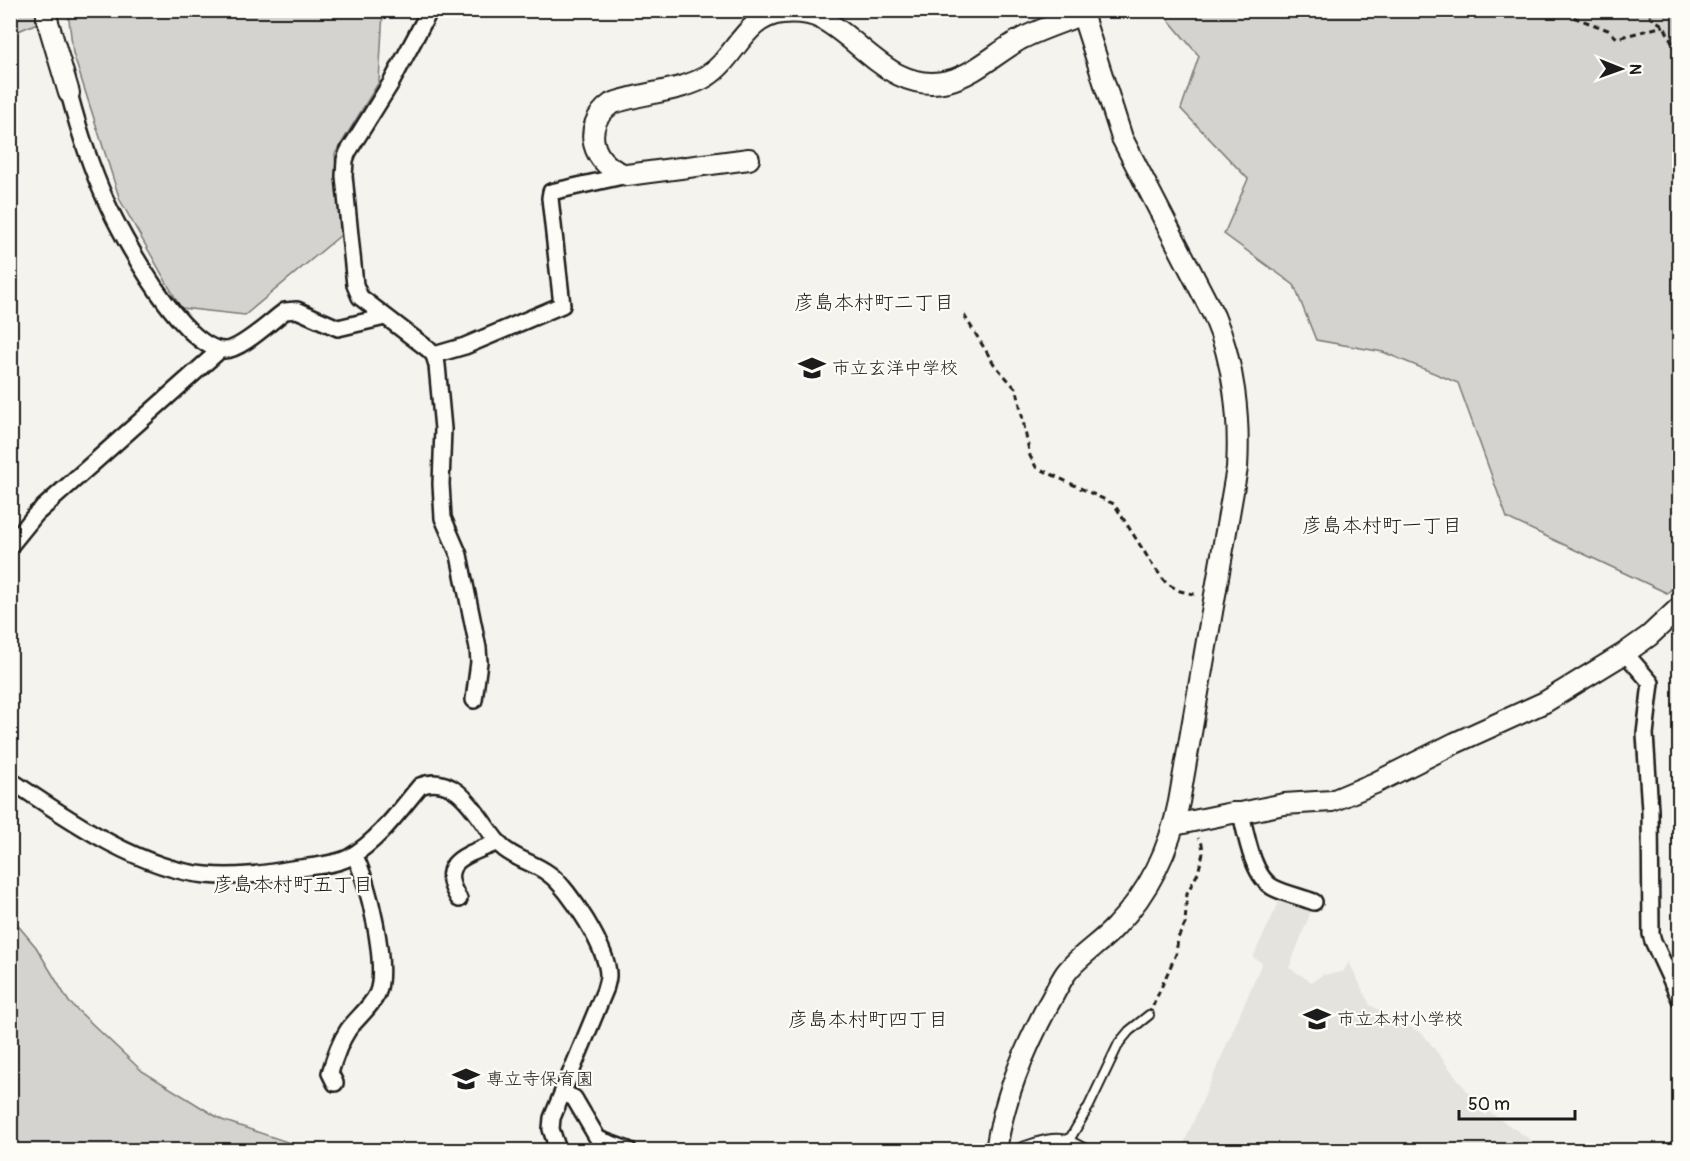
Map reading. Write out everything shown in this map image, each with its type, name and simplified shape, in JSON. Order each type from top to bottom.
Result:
[{"type":"street","points":[[47,10],[47,19],[69,93],[105,199],[151,283],[162,299],[204,344],[227,351],[237,347],[285,311],[297,310],[338,328],[385,317]]},
{"type":"street","points":[[430,10],[402,65],[348,152],[345,160],[345,176],[355,285],[360,297],[434,355],[437,365],[443,429],[442,512],[447,530],[459,555],[478,648],[479,662],[474,700]]},
{"type":"street","points":[[627,175],[614,172],[605,164],[593,146],[595,125],[604,109],[622,100],[690,83],[707,76],[716,70],[751,27],[770,15],[802,14],[820,18],[887,70],[902,77],[930,82],[946,81],[964,75],[1020,40],[1082,12],[1122,138],[1214,316],[1223,340],[1238,417],[1237,468],[1174,825],[1160,863],[1127,914],[1066,973],[1023,1056],[1005,1105],[996,1150]]},
{"type":"street","points":[[434,355],[465,346],[561,305],[551,192],[627,175],[748,159]]},
{"type":"street","points":[[10,546],[23,527],[36,514],[220,350]]},
{"type":"street","points":[[1174,825],[1284,804],[1316,804],[1332,801],[1375,783],[1545,702],[1625,653],[1649,636],[1680,608]]},
{"type":"street","points":[[1625,653],[1651,683],[1645,734],[1650,810],[1651,934],[1680,999]]},
{"type":"street","points":[[10,780],[72,822],[150,861],[214,876],[260,875],[342,860],[354,855],[388,825],[420,786],[436,783],[454,789],[508,852],[554,878],[579,908],[600,946],[607,968],[608,977],[605,990],[551,1123],[558,1150]]},
{"type":"street","points":[[1241,813],[1250,848],[1265,880],[1273,888],[1314,902]]},
{"type":"street","points":[[459,900],[451,883],[450,868],[455,861],[498,842]]},
{"type":"street","points":[[335,1083],[330,1073],[346,1033],[376,997],[381,982],[381,957],[374,920],[359,863],[354,855]]},
{"type":"street","points":[[563,1093],[574,1098],[598,1139],[628,1150]]},
{"type":"lane","points":[[1066,1140],[1071,1137],[1089,1106],[1119,1043],[1129,1031],[1149,1015]]},
{"type":"lane","points":[[1013,1150],[1049,1140],[1066,1140],[1088,1150]]},
{"type":"path","points":[[1448,10],[1451,14],[1458,14],[1462,10]]},
{"type":"path","points":[[1554,10],[1608,30],[1617,38],[1664,26]]},
{"type":"path","points":[[1640,10],[1664,26],[1680,60]]},
{"type":"path","points":[[964,315],[994,364],[1017,390],[1030,456],[1036,467],[1113,504],[1166,583],[1180,591],[1215,598]]},
{"type":"path","points":[[1149,1015],[1176,954],[1178,938],[1185,924],[1187,893],[1198,873],[1203,853],[1202,844],[1198,838],[1193,838]]},
{"type":"shaded area","points":[[11,11],[46,11],[47,19],[11,34]]},
{"type":"shaded area","points":[[68,11],[383,11],[379,82],[335,154],[341,235],[245,315],[181,308],[120,200],[73,53]]},
{"type":"shaded area","points":[[1161,11],[1679,11],[1679,582],[1667,593],[1507,518],[1458,383],[1383,352],[1316,340],[1294,285],[1224,234],[1248,179],[1181,109],[1199,56]]},
{"type":"shaded area","name":"市立本村小学校","points":[[1282,896],[1313,906],[1289,968],[1312,982],[1322,975],[1343,972],[1349,962],[1370,1005],[1423,1034],[1477,1104],[1546,1150],[1188,1150],[1182,1148],[1262,963],[1253,957]]},
{"type":"shaded area","points":[[10,916],[36,947],[69,1002],[142,1071],[222,1120],[311,1150],[11,1150]]},
{"type":"place","name":"市立玄洋中学校","points":[[812,368]]},
{"type":"place","name":"市立本村小学校","points":[[1317,1019]]},
{"type":"place","name":"専立寺保育園","points":[[466,1079]]},
{"type":"district","name":"彦島本村町二丁目","points":[[874,302]]},
{"type":"district","name":"彦島本村町一丁目","points":[[1382,525]]},
{"type":"district","name":"彦島本村町五丁目","points":[[293,884]]},
{"type":"district","name":"彦島本村町四丁目","points":[[868,1019]]}]
